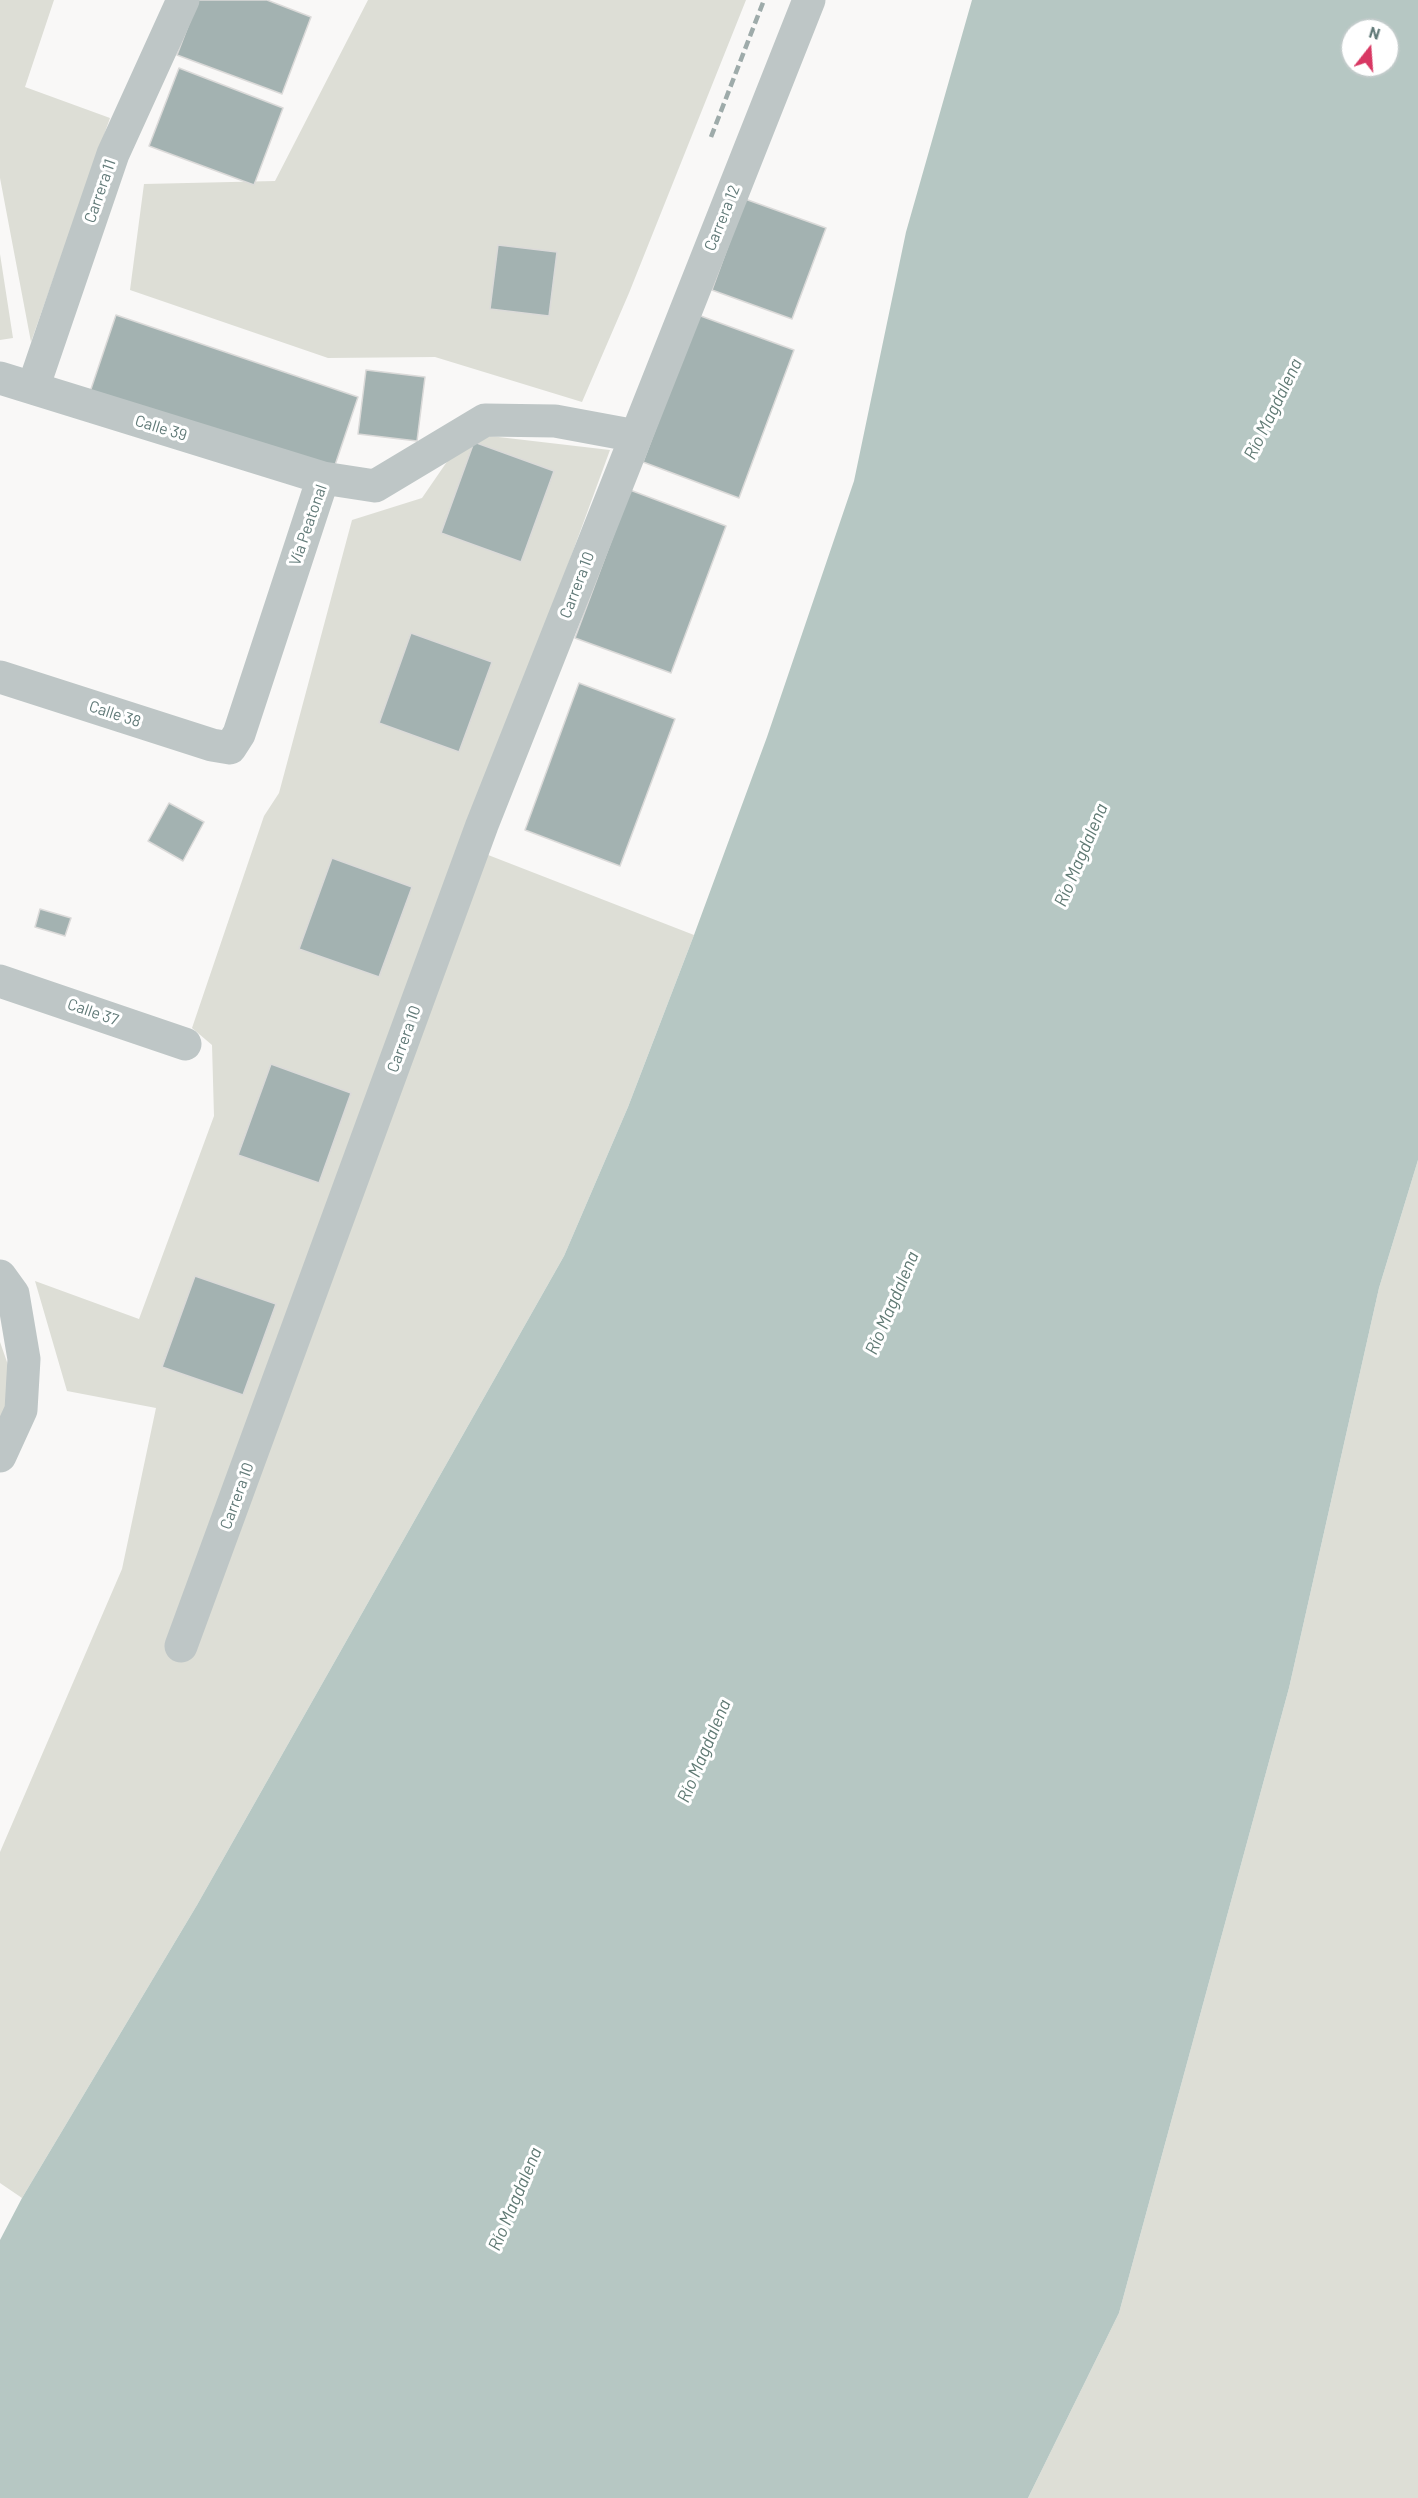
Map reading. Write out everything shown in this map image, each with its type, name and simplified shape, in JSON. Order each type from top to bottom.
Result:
[{"type":"street","name":"Carrera 11","points":[[33,388],[113,154],[183,0]]},
{"type":"street","name":"Carrera 12","points":[[636,436],[809,0]]},
{"type":"street","name":"Calle 39","points":[[0,378],[323,478]]},
{"type":"street","name":"Vía Peatonal","points":[[230,748],[239,734],[323,478],[375,486],[485,420],[555,421],[636,436]]},
{"type":"street","name":"Carrera 10","points":[[181,1646],[483,825],[636,436]]},
{"type":"street","name":"Calle 38","points":[[0,677],[201,741],[230,748]]},
{"type":"street","name":"Calle 37","points":[[0,981],[185,1044]]},
{"type":"street","points":[[0,1456],[21,1410],[24,1359],[7,1285]]},
{"type":"shaded area","points":[[0,0],[54,0],[25,87],[110,118],[31,342],[0,178]]},
{"type":"shaded area","points":[[368,0],[746,0],[629,293],[582,402],[435,357],[328,358],[130,290],[144,184],[275,181]]},
{"type":"shaded area","points":[[0,254],[13,338],[0,340]]},
{"type":"shaded area","points":[[490,436],[610,450],[465,846],[694,935],[628,1107],[564,1256],[197,1905],[22,2198],[0,2183],[0,1852],[122,1569],[156,1408],[67,1391],[35,1281],[139,1319],[214,1116],[212,1045],[192,1028],[264,816],[279,793],[352,520],[422,498],[455,450]]},
{"type":"shaded area","points":[[1418,1160],[1418,2498],[1028,2498],[1119,2313],[1289,1688],[1379,1288]]},
{"type":"shaded area","points":[[0,1342],[22,1405],[0,1457]]},
{"type":"water","name":"Río Magdalena","points":[[972,0],[1418,0],[1418,1160],[1379,1288],[1289,1688],[1119,2313],[1028,2498],[0,2498],[0,2240],[22,2198],[197,1905],[564,1256],[628,1107],[694,935],[767,737],[854,481],[906,232]]},
{"type":"building","points":[[198,0],[267,0],[311,17],[282,94],[177,55]]},
{"type":"building","points":[[179,68],[283,108],[254,185],[149,146]]},
{"type":"building","points":[[745,199],[826,228],[792,319],[712,290]]},
{"type":"building","points":[[498,245],[557,252],[549,316],[490,309]]},
{"type":"building","points":[[116,315],[358,397],[332,474],[90,392]]},
{"type":"building","points":[[698,315],[794,350],[739,498],[643,462]]},
{"type":"building","points":[[366,370],[425,377],[417,441],[358,434]]},
{"type":"building","points":[[474,442],[554,471],[521,562],[441,533]]},
{"type":"building","points":[[630,490],[726,526],[671,673],[575,638]]},
{"type":"building","points":[[411,633],[492,662],[459,752],[379,723]]},
{"type":"building","points":[[579,683],[675,719],[620,866],[525,830]]},
{"type":"building","points":[[169,803],[204,822],[183,861],[148,841]]},
{"type":"building","points":[[332,858],[412,887],[379,977],[299,949]]},
{"type":"building","points":[[40,909],[71,918],[65,936],[35,927]]},
{"type":"building","points":[[271,1064],[351,1093],[319,1183],[238,1155]]},
{"type":"building","points":[[195,1276],[276,1304],[243,1395],[162,1367]]},
{"type":"railway","points":[[711,137],[764,0]]}]
